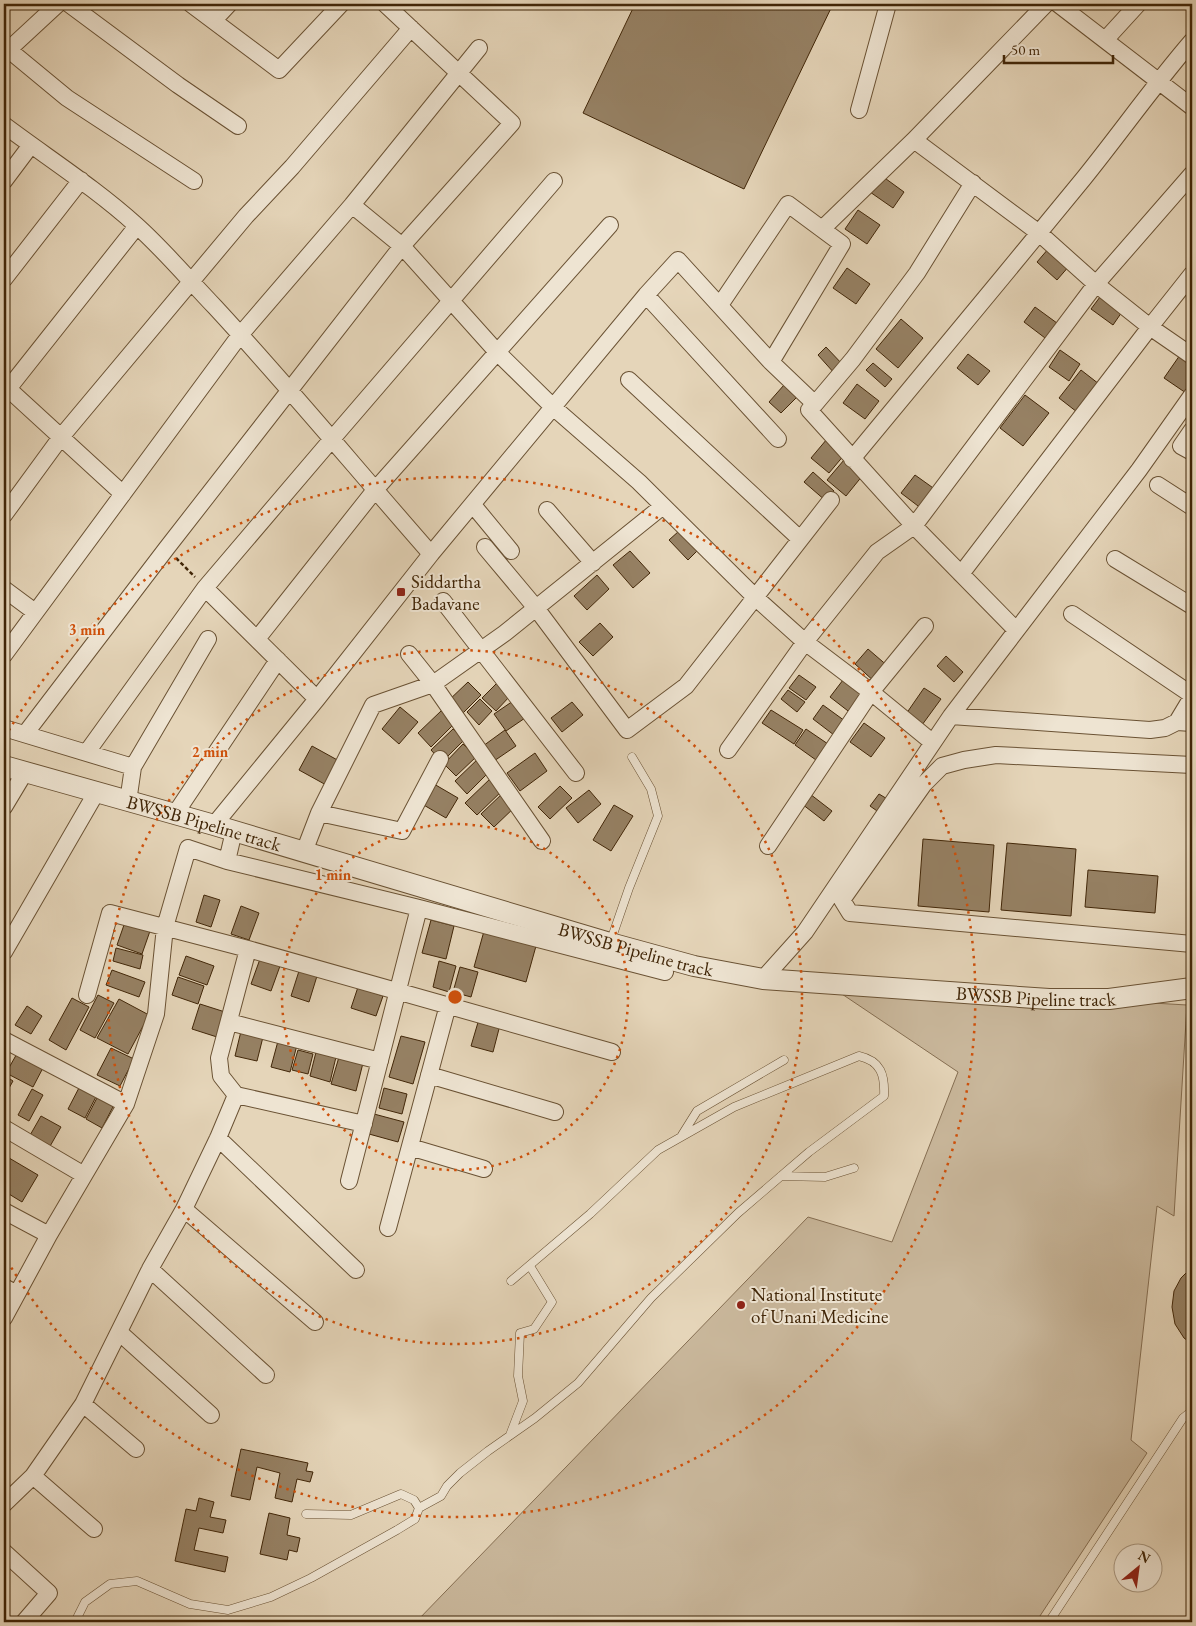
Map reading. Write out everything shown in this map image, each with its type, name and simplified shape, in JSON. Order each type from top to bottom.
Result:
[{"type":"street","points":[[58,4],[5,50],[67,98],[194,181]]},
{"type":"street","points":[[69,4],[238,126]]},
{"type":"street","points":[[191,4],[279,70],[341,4]]},
{"type":"street","points":[[214,20],[229,4]]},
{"type":"street","points":[[25,734],[166,548],[402,246],[512,123],[385,4]]},
{"type":"street","points":[[859,110],[888,4]]},
{"type":"street","points":[[822,230],[914,140],[1046,4]]},
{"type":"street","points":[[1058,4],[1106,39],[1192,107]]},
{"type":"street","points":[[1106,39],[1138,4]]},
{"type":"street","points":[[4,515],[61,437],[246,216],[298,160],[411,28]]},
{"type":"street","points":[[852,459],[1127,125],[1158,80],[1192,41]]},
{"type":"street","points":[[4,655],[240,335],[352,205],[460,74],[479,48]]},
{"type":"street","points":[[4,125],[81,180],[137,226],[290,389],[431,554]]},
{"type":"street","points":[[914,140],[1039,233],[1096,284],[1150,327],[1192,356]]},
{"type":"street","points":[[4,181],[31,145]]},
{"type":"street","points":[[728,750],[805,642],[877,552],[914,526],[1096,284],[1192,174]]},
{"type":"street","points":[[4,279],[81,180]]},
{"type":"street","points":[[87,752],[206,588],[332,438],[554,181]]},
{"type":"street","points":[[973,183],[917,273],[853,359],[809,410],[914,526],[1016,630]]},
{"type":"street","points":[[720,305],[788,204],[842,244],[771,362]]},
{"type":"street","points":[[352,205],[402,246],[497,352],[553,407],[639,482],[756,598],[805,642],[871,692],[932,742]]},
{"type":"street","points":[[257,639],[375,490],[610,225]]},
{"type":"street","points":[[123,494],[5,389],[137,226]]},
{"type":"street","points":[[214,825],[317,699],[431,554],[646,295],[678,260],[771,362],[815,404]]},
{"type":"street","points":[[961,574],[1192,274]]},
{"type":"street","points":[[646,295],[778,439]]},
{"type":"street","points":[[629,380],[800,539]]},
{"type":"street","points":[[763,980],[805,932],[950,716],[1139,470],[1192,394]]},
{"type":"street","points":[[1192,430],[1181,446],[1192,452]]},
{"type":"street","points":[[1158,485],[1192,507]]},
{"type":"street","points":[[485,547],[536,608],[627,730],[686,686],[831,500]]},
{"type":"street","points":[[473,504],[511,551]]},
{"type":"street","points":[[304,852],[319,813],[373,705],[433,684],[481,651],[663,506]]},
{"type":"street","points":[[547,510],[592,563]]},
{"type":"street","points":[[1115,559],[1192,606]]},
{"type":"street","points":[[206,588],[317,699]]},
{"type":"street","points":[[4,589],[35,612]]},
{"type":"street","points":[[443,601],[576,773]]},
{"type":"street","points":[[950,716],[1150,730],[1184,722],[1192,696],[1072,614]]},
{"type":"street","points":[[768,846],[871,692],[924,626]]},
{"type":"street","points":[[128,802],[133,767],[208,639]]},
{"type":"street","points":[[409,654],[433,684],[542,841]]},
{"type":"street","points":[[175,814],[278,660]]},
{"type":"street","points":[[4,728],[133,767]]},
{"type":"street","points":[[1192,765],[996,755],[942,766],[924,784],[842,900],[850,913],[1192,944]]},
{"type":"street","points":[[319,813],[402,831],[440,759]]},
{"type":"street","name":"BWSSB Pipeline track","points":[[4,766],[214,825],[610,943],[694,966],[763,980],[1088,1000],[1192,988]]},
{"type":"street","points":[[4,807],[24,772]]},
{"type":"street","points":[[4,952],[96,793]]},
{"type":"street","points":[[227,861],[234,831]]},
{"type":"street","points":[[4,1318],[10,1291],[49,1235],[126,1104],[156,1014],[165,927],[188,848],[227,861],[419,908],[665,972]]},
{"type":"street","points":[[349,1182],[419,908]]},
{"type":"street","points":[[87,995],[110,912],[612,1052]]},
{"type":"street","points":[[248,949],[218,1058],[221,1076],[236,1094],[364,1124]]},
{"type":"street","points":[[388,1228],[448,1005]]},
{"type":"street","points":[[229,1022],[380,1060]]},
{"type":"street","points":[[4,1040],[126,1104]]},
{"type":"street","points":[[429,1075],[555,1112]]},
{"type":"street","points":[[4,1504],[33,1476],[84,1404],[150,1269],[184,1208],[218,1138],[236,1094]]},
{"type":"street","points":[[4,1128],[84,1175]]},
{"type":"street","points":[[218,1138],[356,1270]]},
{"type":"street","points":[[410,1147],[484,1169]]},
{"type":"street","points":[[184,1208],[315,1322]]},
{"type":"street","points":[[4,1211],[49,1235]]},
{"type":"street","points":[[150,1269],[266,1375]]},
{"type":"street","points":[[120,1332],[211,1415]]},
{"type":"street","points":[[84,1404],[136,1449]]},
{"type":"street","points":[[33,1476],[94,1529]]},
{"type":"street","points":[[4,1552],[49,1593],[24,1622]]},
{"type":"lane","points":[[610,943],[628,888],[658,816],[651,789],[632,757]]},
{"type":"lane","points":[[74,1622],[86,1602],[110,1584],[137,1581],[190,1604],[228,1610],[271,1597],[312,1578],[415,1519],[419,1508],[441,1496],[447,1486],[460,1474],[578,1383],[651,1298],[738,1213],[809,1152],[884,1096],[883,1074],[875,1062],[859,1056],[734,1107],[658,1150],[590,1214],[511,1282]]},
{"type":"lane","points":[[681,1137],[697,1111],[784,1060]]},
{"type":"lane","points":[[782,1176],[825,1177],[854,1168]]},
{"type":"lane","points":[[510,1436],[524,1401],[518,1376],[520,1333],[534,1329],[552,1302],[530,1266]]},
{"type":"lane","points":[[1049,1622],[1183,1418],[1192,1411]]},
{"type":"lane","points":[[306,1514],[351,1515],[402,1494],[414,1500],[419,1508]]},
{"type":"path","points":[[166,548],[206,588]]},
{"type":"shaded area","points":[[827,984],[1187,1005],[1174,1216],[1157,1206],[1131,1440],[1147,1453],[1036,1622],[416,1622],[808,1217],[892,1242],[958,1072]]},
{"type":"building","points":[[635,4],[833,4],[744,189],[583,113]]},
{"type":"building","points":[[882,176],[904,192],[893,208],[870,192]]},
{"type":"building","points":[[858,210],[880,225],[867,244],[845,229]]},
{"type":"building","points":[[1049,248],[1070,265],[1057,280],[1037,262]]},
{"type":"building","points":[[847,268],[870,284],[856,304],[833,288]]},
{"type":"building","points":[[1103,293],[1124,309],[1113,325],[1091,309]]},
{"type":"building","points":[[1035,307],[1061,326],[1049,341],[1024,322]]},
{"type":"building","points":[[901,319],[923,338],[898,368],[876,349]]},
{"type":"building","points":[[826,347],[844,366],[835,374],[818,355]]},
{"type":"building","points":[[1060,350],[1080,364],[1069,381],[1049,367]]},
{"type":"building","points":[[968,354],[990,371],[978,385],[957,368]]},
{"type":"building","points":[[1180,355],[1192,363],[1192,384],[1186,393],[1164,378]]},
{"type":"building","points":[[873,363],[892,379],[885,387],[866,370]]},
{"type":"building","points":[[1081,370],[1099,384],[1077,412],[1059,398]]},
{"type":"building","points":[[857,384],[879,401],[865,419],[843,403]]},
{"type":"building","points":[[784,385],[797,397],[781,413],[769,402]]},
{"type":"building","points":[[1025,395],[1049,413],[1023,446],[1000,428]]},
{"type":"building","points":[[827,439],[845,454],[829,473],[811,458]]},
{"type":"building","points":[[844,460],[863,475],[846,496],[827,480]]},
{"type":"building","points":[[813,472],[834,491],[826,501],[804,482]]},
{"type":"building","points":[[915,475],[936,490],[922,509],[901,493]]},
{"type":"building","points":[[679,531],[697,551],[688,560],[669,540]]},
{"type":"building","points":[[630,551],[650,573],[633,588],[613,565]]},
{"type":"building","points":[[597,575],[609,589],[587,610],[574,596]]},
{"type":"building","points":[[600,623],[613,637],[593,656],[579,642]]},
{"type":"building","points":[[868,649],[890,668],[876,683],[855,664]]},
{"type":"building","points":[[946,656],[963,672],[954,682],[937,666]]},
{"type":"building","points":[[799,675],[816,687],[806,700],[789,688]]},
{"type":"building","points":[[843,680],[865,696],[852,714],[830,697]]},
{"type":"building","points":[[468,682],[481,695],[460,716],[447,702]]},
{"type":"building","points":[[497,683],[510,696],[496,711],[482,698]]},
{"type":"building","points":[[924,688],[941,699],[922,725],[906,714]]},
{"type":"building","points":[[788,690],[805,702],[797,712],[781,699]]},
{"type":"building","points":[[480,699],[492,711],[479,725],[467,712]]},
{"type":"building","points":[[516,699],[528,716],[506,731],[494,714]]},
{"type":"building","points":[[572,702],[583,715],[562,732],[551,718]]},
{"type":"building","points":[[823,705],[845,721],[834,735],[813,719]]},
{"type":"building","points":[[400,707],[418,722],[399,744],[382,729]]},
{"type":"building","points":[[771,710],[803,730],[794,744],[762,723]]},
{"type":"building","points":[[441,711],[454,724],[431,747],[418,733]]},
{"type":"building","points":[[864,723],[885,738],[871,757],[850,742]]},
{"type":"building","points":[[453,729],[464,740],[442,762],[431,750]]},
{"type":"building","points":[[806,729],[828,744],[816,760],[795,745]]},
{"type":"building","points":[[505,730],[516,746],[494,761],[483,746]]},
{"type":"building","points":[[463,744],[476,757],[456,776],[444,764]]},
{"type":"building","points":[[312,746],[341,762],[328,786],[299,770]]},
{"type":"building","points":[[535,753],[547,771],[520,791],[507,773]]},
{"type":"building","points":[[480,757],[492,769],[467,794],[455,781]]},
{"type":"building","points":[[492,777],[504,789],[477,815],[465,803]]},
{"type":"building","points":[[434,784],[458,798],[446,818],[422,804]]},
{"type":"building","points":[[560,786],[572,798],[550,819],[538,807]]},
{"type":"building","points":[[589,790],[601,804],[578,823],[566,808]]},
{"type":"building","points":[[504,792],[517,805],[494,827],[481,814]]},
{"type":"building","points":[[810,794],[832,811],[824,821],[802,804]]},
{"type":"building","points":[[879,794],[889,800],[880,813],[870,806]]},
{"type":"building","points":[[614,805],[633,816],[611,851],[593,840]]},
{"type":"building","points":[[923,839],[994,845],[989,912],[918,906]]},
{"type":"building","points":[[1007,843],[1076,849],[1071,916],[1001,910]]},
{"type":"building","points":[[1088,870],[1158,876],[1155,913],[1085,907]]},
{"type":"building","points":[[204,895],[220,900],[211,927],[196,922]]},
{"type":"building","points":[[241,906],[259,913],[249,940],[231,934]]},
{"type":"building","points":[[431,920],[454,926],[446,959],[422,953]]},
{"type":"building","points":[[125,922],[150,931],[142,954],[117,945]]},
{"type":"building","points":[[484,931],[536,946],[526,982],[474,967]]},
{"type":"building","points":[[116,948],[143,955],[140,969],[113,961]]},
{"type":"building","points":[[186,956],[214,966],[207,985],[179,975]]},
{"type":"building","points":[[260,959],[280,966],[271,991],[251,984]]},
{"type":"building","points":[[439,961],[456,966],[449,992],[433,987]]},
{"type":"building","points":[[460,967],[478,972],[471,997],[453,992]]},
{"type":"building","points":[[112,970],[145,982],[139,997],[106,985]]},
{"type":"building","points":[[299,971],[317,976],[309,1002],[291,996]]},
{"type":"building","points":[[178,977],[204,986],[198,1004],[172,995]]},
{"type":"building","points":[[358,987],[383,996],[376,1016],[351,1008]]},
{"type":"building","points":[[98,995],[114,1003],[95,1038],[80,1030]]},
{"type":"building","points":[[72,998],[89,1007],[66,1050],[49,1040]]},
{"type":"building","points":[[119,999],[149,1015],[128,1054],[97,1038]]},
{"type":"building","points":[[200,1004],[225,1012],[217,1037],[192,1029]]},
{"type":"building","points":[[27,1006],[42,1016],[31,1034],[15,1025]]},
{"type":"building","points":[[479,1019],[500,1025],[493,1052],[471,1046]]},
{"type":"building","points":[[242,1027],[264,1033],[257,1061],[235,1056]]},
{"type":"building","points":[[401,1036],[425,1042],[413,1084],[389,1077]]},
{"type":"building","points":[[278,1041],[297,1045],[290,1072],[271,1067]]},
{"type":"building","points":[[111,1048],[134,1059],[120,1086],[97,1075]]},
{"type":"building","points":[[19,1050],[45,1064],[33,1087],[6,1073]]},
{"type":"building","points":[[298,1050],[313,1054],[308,1074],[292,1070]]},
{"type":"building","points":[[316,1052],[336,1057],[330,1082],[310,1076]]},
{"type":"building","points":[[339,1057],[363,1063],[356,1091],[331,1084]]},
{"type":"building","points":[[4,1075],[13,1081],[4,1097]]},
{"type":"building","points":[[81,1084],[98,1093],[85,1118],[68,1109]]},
{"type":"building","points":[[384,1088],[407,1094],[402,1114],[379,1108]]},
{"type":"building","points":[[32,1089],[43,1095],[29,1121],[18,1115]]},
{"type":"building","points":[[99,1094],[115,1103],[102,1128],[86,1119]]},
{"type":"building","points":[[374,1114],[404,1122],[398,1142],[369,1134]]},
{"type":"building","points":[[41,1116],[61,1127],[49,1148],[29,1137]]},
{"type":"building","points":[[4,1155],[38,1175],[22,1202],[4,1191]]},
{"type":"building","points":[[1192,1267],[1192,1344],[1184,1338],[1175,1324],[1172,1307],[1174,1291],[1181,1278]]},
{"type":"building","points":[[241,1449],[308,1463],[306,1471],[313,1472],[310,1482],[297,1479],[292,1502],[275,1498],[280,1473],[257,1467],[250,1500],[231,1496]]},
{"type":"building","points":[[199,1498],[214,1502],[210,1517],[226,1520],[223,1533],[199,1528],[194,1550],[228,1557],[225,1572],[175,1561],[186,1509],[196,1511]]},
{"type":"building","points":[[269,1513],[290,1518],[287,1535],[300,1538],[297,1552],[289,1550],[287,1560],[260,1554]]},
{"type":"place","name":"Siddartha Badavane","points":[[401,592]]},
{"type":"place","name":"National Institute of Unani Medicine","points":[[741,1305]]}]
